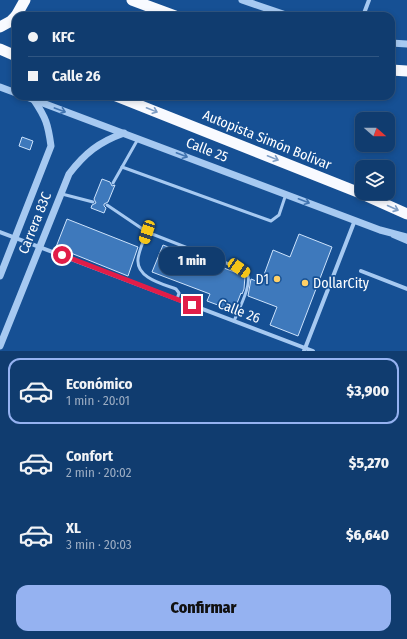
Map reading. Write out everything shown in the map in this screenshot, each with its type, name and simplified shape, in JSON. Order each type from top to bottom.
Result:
[{"type":"highway","points":[[18,12],[25,0]]},
{"type":"highway","points":[[132,0],[164,12]]},
{"type":"highway","points":[[0,27],[12,20]]},
{"type":"highway","points":[[0,49],[12,54]]},
{"type":"highway","points":[[395,70],[407,71]]},
{"type":"highway","name":"Autopista Simón Bolívar","points":[[126,100],[360,193],[407,214]]},
{"type":"street","points":[[242,0],[255,2],[279,12]]},
{"type":"street","points":[[364,12],[369,0]]},
{"type":"street","points":[[395,43],[406,44]]},
{"type":"street","points":[[0,87],[12,92]]},
{"type":"street","name":"Calle 25","points":[[34,100],[355,220],[407,242]]},
{"type":"street","name":"Carrera 83C","points":[[0,276],[51,146],[49,130],[44,115],[34,100]]},
{"type":"street","name":"Carrera 83C","points":[[0,346],[60,193],[69,174],[79,160],[96,146],[108,139],[124,133]]},
{"type":"street","points":[[305,350],[355,220]]},
{"type":"street","name":"Calle 25","points":[[380,230],[407,237]]},
{"type":"street","name":"Calle 26","points":[[0,232],[234,321],[305,350],[313,351]]},
{"type":"street","points":[[361,271],[407,290]]},
{"type":"lane","points":[[113,183],[138,138]]},
{"type":"lane","points":[[122,167],[272,221],[279,215],[286,194]]},
{"type":"lane","points":[[60,193],[94,202]]},
{"type":"lane","points":[[107,206],[147,232],[239,268],[247,273],[249,278],[247,289],[234,321]]},
{"type":"lane","points":[[147,232],[138,259],[139,267],[149,279],[176,290],[179,293],[177,299]]},
{"type":"building","points":[[22,137],[33,141],[30,150],[19,146]]},
{"type":"building","points":[[102,179],[110,182],[112,186],[115,185],[108,202],[104,204],[106,208],[104,213],[91,208],[92,205],[96,203],[94,199]]},
{"type":"building","points":[[67,219],[138,247],[128,276],[56,247]]},
{"type":"building","points":[[299,234],[332,247],[298,336],[270,325],[277,307],[248,296],[251,279],[261,283],[273,250],[290,257]]},
{"type":"building","points":[[163,245],[245,276],[244,289],[234,311],[207,301],[210,294],[152,272]]},
{"type":"place","name":"D1","points":[[277,279]]},
{"type":"place","name":"DollarCity","points":[[305,283]]},
{"type":"route","points":[[62,255],[192,305]]}]
